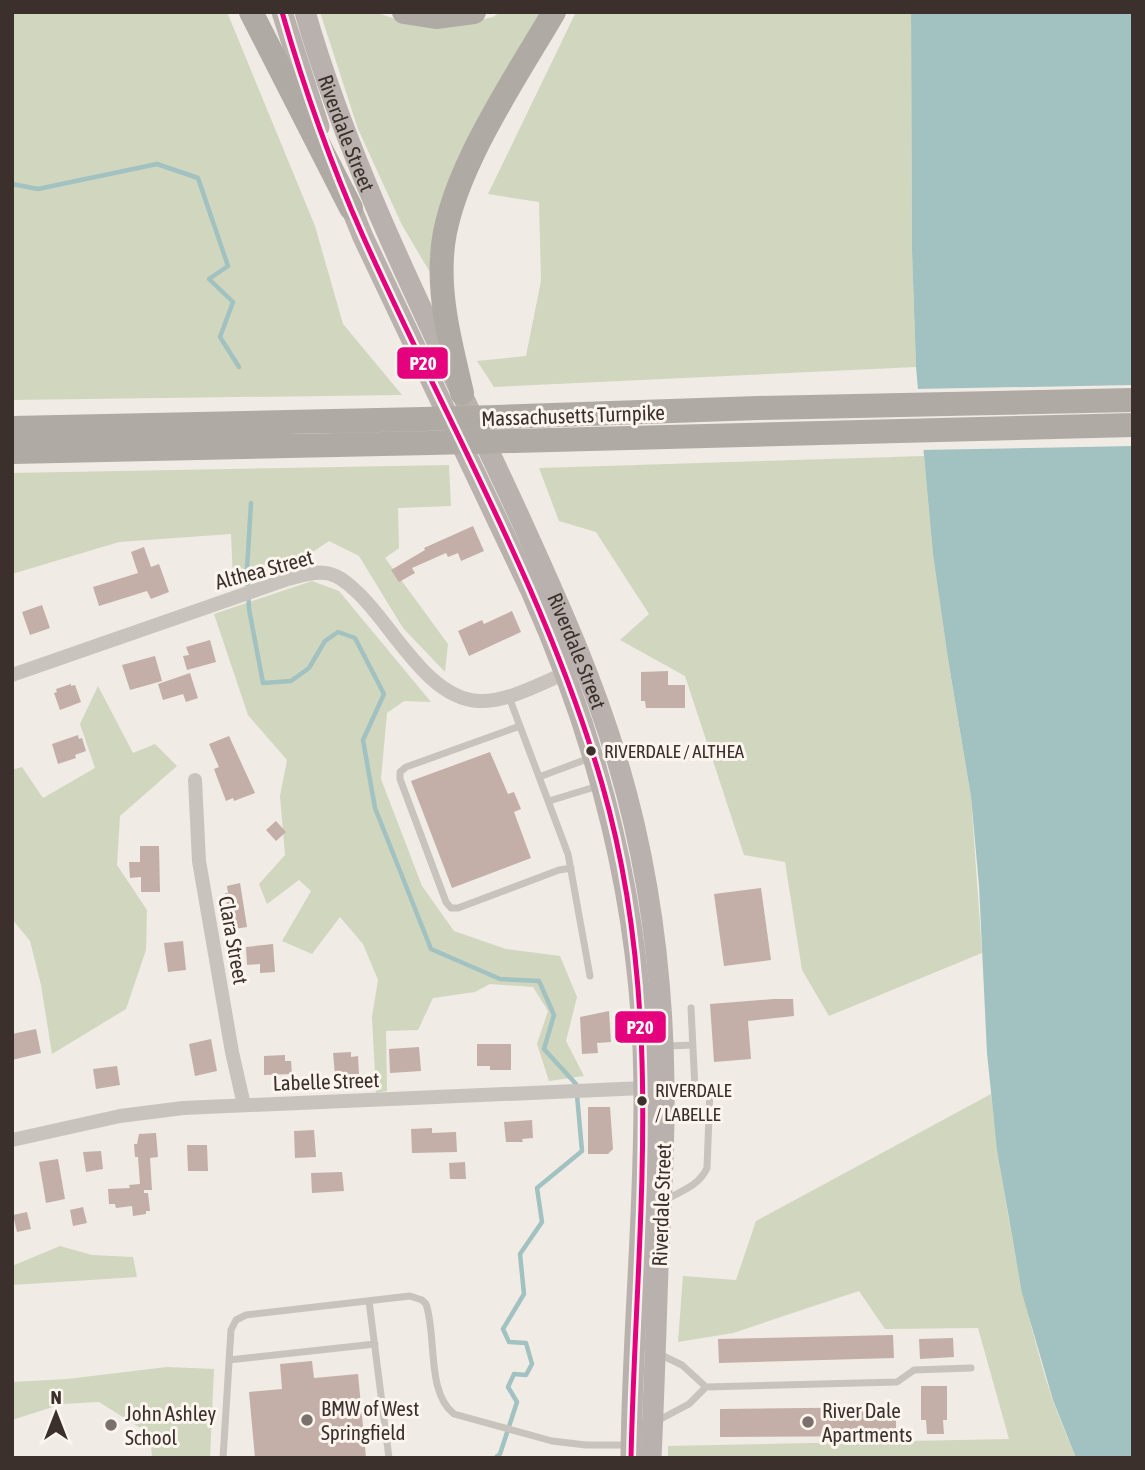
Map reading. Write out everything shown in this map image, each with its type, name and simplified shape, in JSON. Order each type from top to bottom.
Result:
[{"type":"highway","points":[[251,12],[351,208]]},
{"type":"highway","points":[[404,12],[447,17],[474,12]]},
{"type":"highway","points":[[462,393],[448,329],[442,283],[442,255],[448,219],[473,155],[554,12]]},
{"type":"highway","name":"Massachusetts Turnpike","points":[[12,428],[1133,400]]},
{"type":"highway","name":"Massachusetts Turnpike","points":[[12,452],[1133,425]]},
{"type":"main road","name":"Riverdale Street","points":[[282,12],[314,114],[351,208],[531,591],[575,670],[618,764],[638,838],[655,946],[663,1046],[654,1088],[631,1452]]},
{"type":"main road","name":"Riverdale Street","points":[[305,12],[327,83],[360,167],[540,562],[575,670],[622,867],[654,1088],[661,1202],[651,1458]]},
{"type":"street","name":"Althea Street","points":[[12,676],[241,595],[321,572],[336,576],[367,601],[418,663],[445,690],[460,698],[475,701],[509,696],[575,670]]},
{"type":"street","name":"Clara Street","points":[[195,780],[199,861],[232,1052],[244,1105]]},
{"type":"street","name":"Labelle Street","points":[[12,1140],[151,1111],[654,1088]]},
{"type":"lane","points":[[509,696],[568,854],[590,975]]},
{"type":"lane","points":[[520,726],[404,768],[400,772],[400,779],[446,902],[451,908],[559,870],[571,869]]},
{"type":"lane","points":[[540,777],[594,757]]},
{"type":"lane","points":[[549,802],[602,785]]},
{"type":"lane","points":[[661,1202],[698,1183],[707,1168],[710,1088],[695,1089],[691,1008]]},
{"type":"lane","points":[[663,1046],[693,1045]]},
{"type":"lane","points":[[222,1458],[233,1325],[240,1317],[410,1296],[422,1300],[428,1310],[438,1391],[449,1410],[459,1417],[500,1429],[568,1444],[631,1452]]},
{"type":"lane","points":[[369,1301],[389,1458]]},
{"type":"lane","points":[[229,1360],[375,1344]]},
{"type":"lane","points":[[655,1352],[682,1365],[706,1387]]},
{"type":"lane","points":[[653,1423],[689,1404],[706,1387],[897,1382],[914,1370],[971,1368]]},
{"type":"green space","points":[[12,12],[227,12],[315,226],[343,324],[402,395],[12,400]]},
{"type":"green space","points":[[320,12],[375,12],[410,24],[449,26],[493,17],[500,12],[543,12],[431,274],[402,225],[358,129]]},
{"type":"green space","points":[[576,12],[911,12],[912,251],[916,367],[494,387],[477,361],[526,356],[541,281],[539,202],[488,194]]},
{"type":"green space","points":[[924,456],[933,555],[971,797],[982,953],[829,1016],[802,970],[785,862],[744,855],[685,676],[620,640],[649,614],[596,532],[559,521],[539,468]]},
{"type":"green space","points":[[449,465],[451,506],[398,508],[399,548],[385,558],[448,644],[445,672],[403,628],[359,556],[329,541],[298,562],[233,579],[231,534],[119,542],[12,574],[12,473]]},
{"type":"green space","points":[[312,581],[339,591],[431,702],[404,701],[387,713],[381,779],[422,886],[454,931],[506,949],[560,956],[577,997],[566,1041],[584,1076],[549,1081],[537,1044],[548,1011],[533,987],[490,984],[475,992],[433,998],[418,1030],[386,1031],[387,1091],[376,1093],[372,1017],[378,980],[363,944],[340,917],[312,954],[282,941],[311,891],[299,880],[267,904],[259,884],[285,855],[280,796],[287,760],[248,715],[214,614]]},
{"type":"green space","points":[[98,686],[133,753],[155,744],[177,766],[120,816],[117,865],[147,910],[146,950],[126,1009],[52,1054],[41,985],[30,941],[12,919],[12,770],[22,767],[43,798],[95,768],[80,724]]},
{"type":"green space","points":[[991,1094],[1007,1209],[1022,1286],[1052,1398],[1076,1458],[668,1458],[668,1446],[1009,1439],[978,1328],[885,1329],[859,1291],[733,1333],[678,1342],[683,1276],[736,1280],[756,1221]]},
{"type":"green space","points":[[60,1246],[92,1255],[133,1257],[137,1277],[12,1285],[12,1266]]},
{"type":"green space","points":[[167,1367],[214,1369],[210,1458],[152,1458],[150,1434],[99,1402],[62,1404],[12,1420],[12,1382],[67,1379]]},
{"type":"water","points":[[911,12],[1133,12],[1133,1458],[1076,1458],[1053,1400],[1022,1293],[997,1150],[987,1053],[979,885],[971,797],[933,555],[916,367],[912,251]]},
{"type":"pier","points":[[1133,385],[1133,446],[920,450],[914,389]]},
{"type":"building","points":[[473,526],[484,551],[461,561],[458,553],[448,557],[446,553],[412,568],[415,573],[399,582],[391,570],[425,550],[424,548]]},
{"type":"building","points":[[144,547],[151,567],[159,564],[169,592],[151,599],[147,591],[99,606],[93,587],[138,573],[131,552]]},
{"type":"building","points":[[42,605],[50,628],[30,635],[22,612]]},
{"type":"building","points":[[512,611],[521,632],[469,656],[458,631],[482,620],[484,624]]},
{"type":"building","points":[[210,640],[216,662],[187,670],[183,656],[189,655],[186,647]]},
{"type":"building","points":[[155,656],[162,681],[130,690],[122,665]]},
{"type":"building","points":[[668,671],[668,685],[685,685],[685,708],[646,708],[645,701],[641,701],[641,672]]},
{"type":"building","points":[[190,673],[198,698],[186,702],[183,694],[163,700],[158,684]]},
{"type":"building","points":[[75,685],[81,702],[60,710],[54,693],[57,692],[56,689]]},
{"type":"building","points":[[78,735],[79,739],[82,738],[86,751],[75,755],[76,758],[58,764],[52,744]]},
{"type":"building","points":[[229,736],[255,793],[234,801],[233,798],[226,801],[214,769],[219,767],[209,744]]},
{"type":"building","points":[[490,752],[508,794],[514,792],[521,809],[514,812],[531,858],[452,888],[411,781]]},
{"type":"building","points":[[276,821],[286,832],[276,841],[266,830]]},
{"type":"building","points":[[140,846],[159,846],[160,892],[141,892],[141,877],[130,878],[129,862],[140,862]]},
{"type":"building","points":[[240,883],[247,927],[234,929],[232,918],[229,919],[225,893],[228,893],[227,886]]},
{"type":"building","points":[[761,888],[771,960],[724,966],[714,894]]},
{"type":"building","points":[[183,941],[186,970],[168,972],[164,943]]},
{"type":"building","points":[[273,944],[275,972],[260,973],[260,964],[247,965],[246,947]]},
{"type":"building","points":[[793,999],[794,1016],[748,1021],[751,1059],[714,1062],[710,1004]]},
{"type":"building","points":[[609,1011],[611,1042],[597,1043],[598,1053],[582,1054],[580,1017]]},
{"type":"building","points":[[36,1029],[41,1053],[12,1060],[12,1034]]},
{"type":"building","points":[[211,1039],[217,1071],[195,1076],[189,1044]]},
{"type":"building","points":[[477,1044],[511,1044],[511,1070],[490,1070],[490,1066],[477,1066]]},
{"type":"building","points":[[419,1047],[421,1071],[390,1073],[389,1049]]},
{"type":"building","points":[[351,1052],[351,1057],[358,1056],[359,1074],[335,1075],[333,1053]]},
{"type":"building","points":[[285,1055],[285,1061],[291,1061],[292,1074],[264,1075],[264,1056]]},
{"type":"building","points":[[117,1066],[120,1085],[96,1089],[93,1069]]},
{"type":"building","points":[[588,1107],[610,1107],[613,1149],[608,1154],[588,1154]]},
{"type":"building","points":[[532,1120],[533,1138],[522,1139],[523,1142],[506,1142],[504,1122]]},
{"type":"building","points":[[432,1128],[432,1133],[456,1132],[457,1152],[412,1153],[411,1129]]},
{"type":"building","points":[[314,1130],[316,1157],[295,1158],[294,1131]]},
{"type":"building","points":[[156,1133],[158,1157],[150,1158],[152,1190],[144,1190],[144,1193],[148,1193],[150,1211],[133,1216],[132,1206],[116,1208],[115,1204],[109,1204],[108,1189],[130,1188],[129,1185],[140,1184],[134,1144],[137,1144],[139,1134]]},
{"type":"building","points":[[187,1145],[207,1145],[208,1171],[188,1171]]},
{"type":"building","points":[[101,1151],[103,1169],[86,1172],[83,1152]]},
{"type":"building","points":[[58,1159],[65,1199],[46,1203],[39,1162]]},
{"type":"building","points":[[465,1162],[466,1179],[450,1179],[449,1163]]},
{"type":"building","points":[[342,1172],[344,1191],[312,1193],[311,1173]]},
{"type":"building","points":[[83,1207],[87,1223],[73,1226],[70,1210]]},
{"type":"building","points":[[27,1212],[31,1229],[17,1232],[13,1215]]},
{"type":"building","name":"River Dale Apartments","points":[[893,1335],[894,1358],[719,1363],[718,1339]]},
{"type":"building","points":[[953,1338],[954,1357],[920,1359],[919,1339]]},
{"type":"building","name":"BMW of West Springfield","points":[[312,1361],[314,1378],[358,1374],[366,1458],[255,1458],[249,1392],[282,1389],[280,1364]]},
{"type":"building","points":[[921,1386],[947,1386],[947,1420],[943,1420],[944,1434],[927,1434],[926,1420],[921,1420]]},
{"type":"building","name":"River Dale Apartments","points":[[896,1407],[896,1436],[720,1437],[720,1409]]},
{"type":"waterway","points":[[12,184],[38,189],[157,164],[198,178],[228,266],[209,279],[233,302],[220,337],[239,367]]},
{"type":"waterway","points":[[251,503],[247,569],[249,609],[263,683],[291,681],[309,668],[325,641],[338,632],[355,638],[384,694],[363,740],[375,808],[431,949],[500,979],[539,981],[554,1015],[544,1049],[576,1084],[582,1151],[537,1188],[542,1222],[520,1254],[524,1294],[503,1329],[509,1342],[526,1343],[532,1364],[526,1375],[514,1374],[508,1387],[517,1402],[500,1454],[495,1458]]},
{"type":"transit line","name":"P20","points":[[282,12],[318,124],[350,207],[523,573],[579,712],[602,784],[622,868],[635,952],[641,1036],[643,1120],[631,1458]]},
{"type":"place","name":"RIVERDALE / ALTHEA","points":[[591,751]]},
{"type":"place","name":"RIVERDALE / LABELLE","points":[[642,1101]]},
{"type":"place","name":"BMW of West Springfield","points":[[307,1420]]},
{"type":"place","name":"River Dale Apartments","points":[[808,1422]]},
{"type":"place","name":"John Ashley School","points":[[111,1425]]}]
